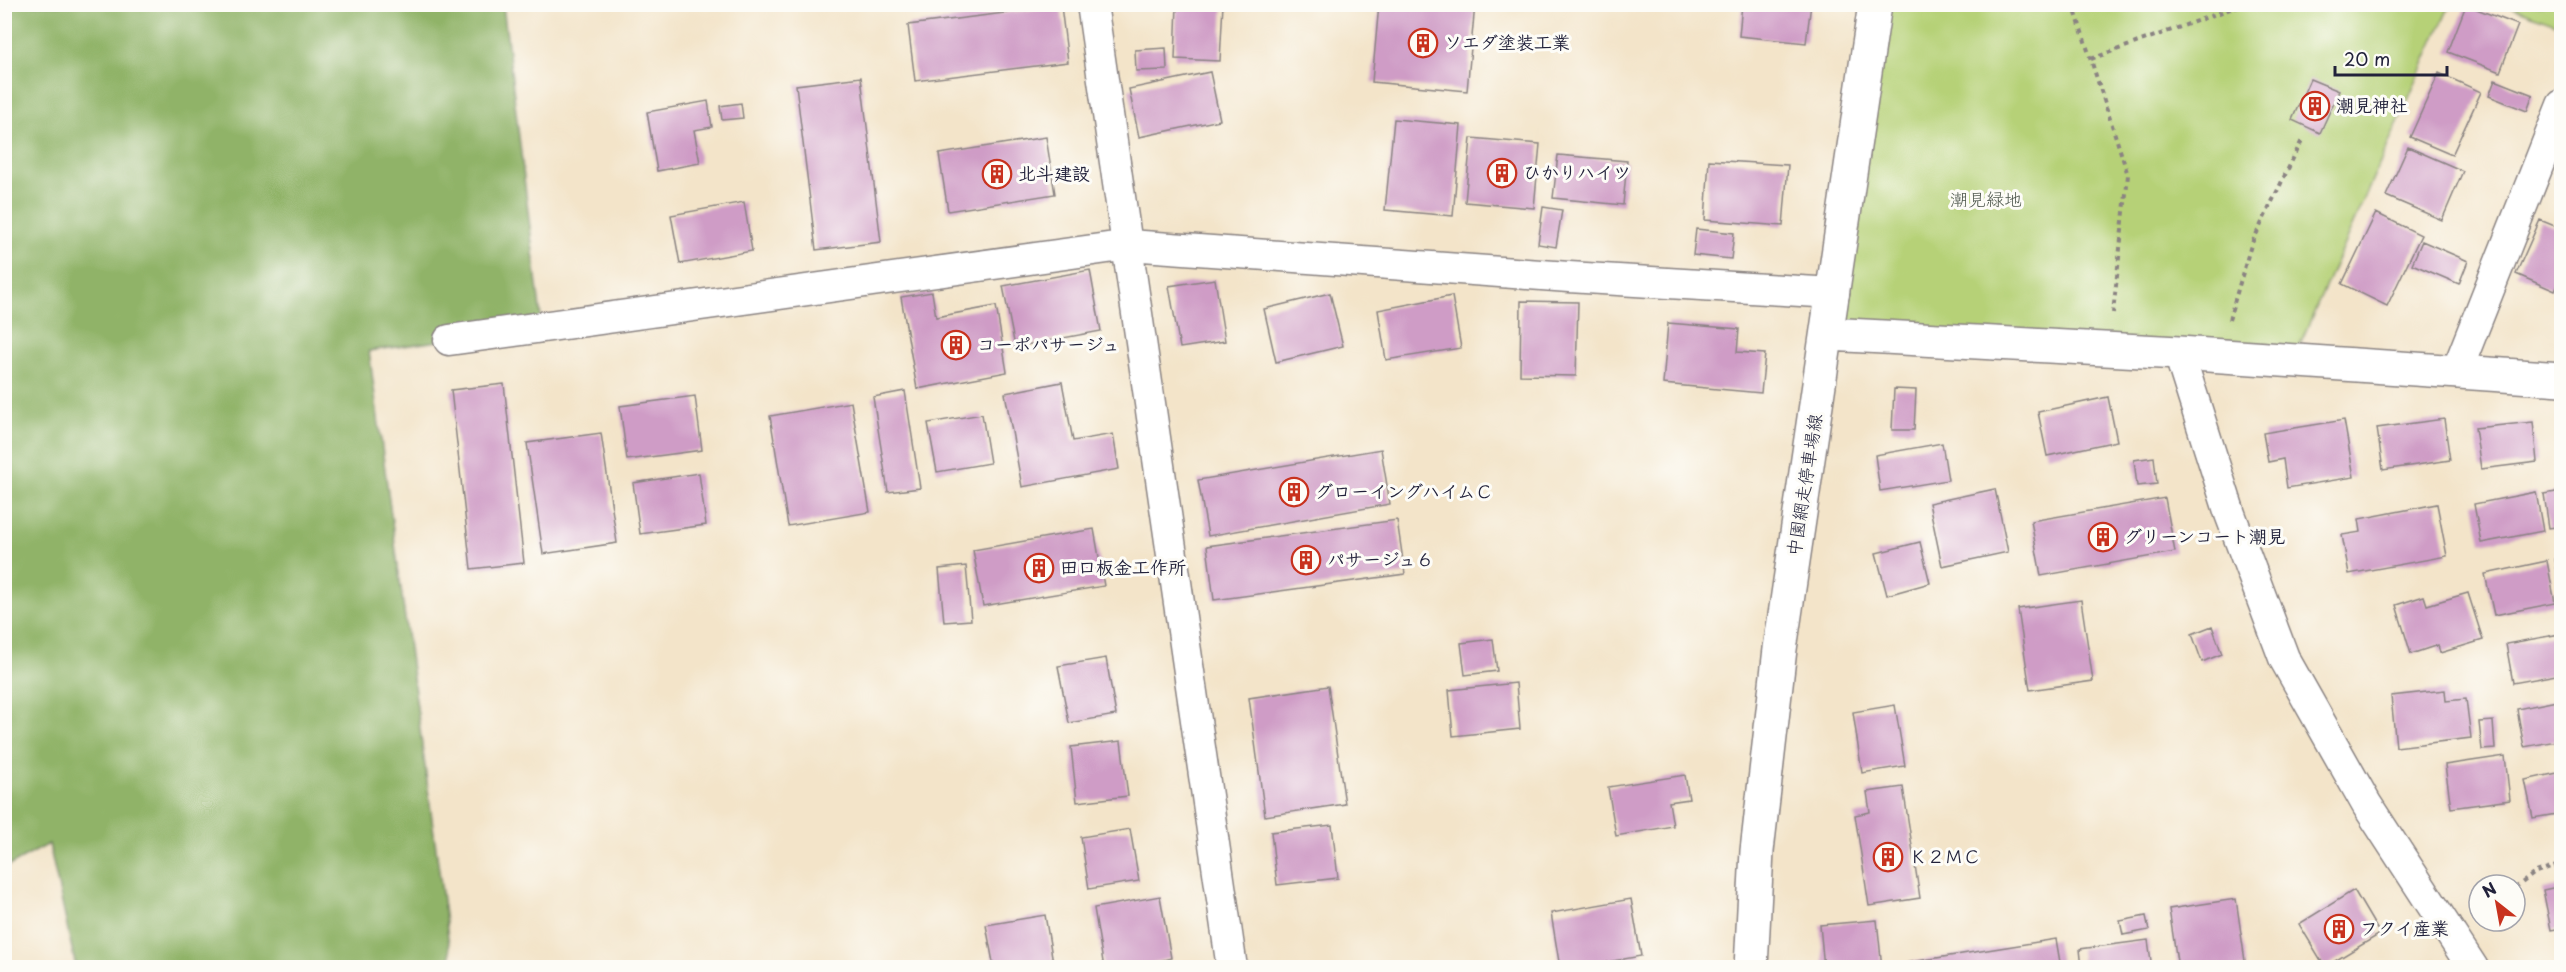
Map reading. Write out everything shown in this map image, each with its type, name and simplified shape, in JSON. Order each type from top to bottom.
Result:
[{"type":"main road","name":"中園網走停車場線","points":[[1750,968],[1757,851],[1780,649],[1875,4]]},
{"type":"main road","points":[[1828,334],[2179,353],[2562,379]]},
{"type":"street","points":[[1092,4],[1129,245],[1232,968]]},
{"type":"street","points":[[2456,373],[2562,105]]},
{"type":"street","points":[[448,340],[1129,245],[1569,277],[1834,293]]},
{"type":"street","points":[[2179,353],[2230,514],[2284,658],[2367,805],[2473,968]]},
{"type":"path","points":[[2073,4],[2128,175],[2109,349]]},
{"type":"path","points":[[2091,58],[2244,4]]},
{"type":"path","points":[[2223,356],[2231,311],[2251,245],[2303,138]]},
{"type":"path","points":[[2527,879],[2536,872],[2562,863]]},
{"type":"green space","points":[[5,5],[503,5],[542,326],[369,351],[452,967],[76,967],[49,844],[5,868]]},
{"type":"green space","name":"潮見緑地","points":[[1875,5],[2450,5],[2292,362],[1828,334]]},
{"type":"green space","points":[[2505,5],[2561,5],[2561,26]]},
{"type":"building","points":[[1177,4],[1223,4],[1220,61],[1175,59]]},
{"type":"building","name":"ソエダ塗装工業","points":[[1379,4],[1475,4],[1467,91],[1372,82]]},
{"type":"building","points":[[1742,4],[1811,4],[1806,43],[1739,36]]},
{"type":"building","points":[[2466,5],[2518,25],[2500,72],[2448,52]]},
{"type":"building","points":[[1061,6],[1068,62],[915,81],[908,25]]},
{"type":"building","points":[[1166,48],[1167,70],[1136,71],[1135,50]]},
{"type":"building","points":[[1210,72],[1220,120],[1139,137],[1129,89]]},
{"type":"building","points":[[2439,73],[2481,92],[2452,155],[2410,137]]},
{"type":"building","points":[[861,77],[881,242],[816,250],[796,85]]},
{"type":"building","name":"潮見神社","points":[[2310,79],[2339,91],[2320,133],[2292,120]]},
{"type":"building","points":[[2495,80],[2533,95],[2527,111],[2489,96]]},
{"type":"building","points":[[708,101],[712,127],[694,130],[700,163],[657,171],[647,112]]},
{"type":"building","points":[[741,103],[743,118],[722,120],[720,106]]},
{"type":"building","points":[[1394,119],[1461,125],[1453,216],[1385,210]]},
{"type":"building","name":"北斗建設","points":[[1046,137],[1055,194],[948,211],[939,154]]},
{"type":"building","name":"ひかりハイツ","points":[[1471,138],[1540,144],[1534,208],[1465,202]]},
{"type":"building","points":[[2408,147],[2463,171],[2442,220],[2386,196]]},
{"type":"building","points":[[1558,155],[1627,161],[1623,205],[1553,198]]},
{"type":"building","points":[[1709,160],[1788,165],[1783,226],[1705,220]]},
{"type":"building","points":[[744,202],[752,251],[680,264],[671,215]]},
{"type":"building","points":[[1543,207],[1562,210],[1556,247],[1538,244]]},
{"type":"building","points":[[2376,213],[2421,235],[2387,306],[2342,284]]},
{"type":"building","points":[[2540,220],[2562,229],[2562,276],[2555,291],[2516,274]]},
{"type":"building","points":[[1696,229],[1734,233],[1731,259],[1693,255]]},
{"type":"building","points":[[2422,241],[2468,261],[2459,284],[2412,264]]},
{"type":"building","points":[[1090,270],[1101,331],[1015,347],[1003,286]]},
{"type":"building","points":[[1215,279],[1225,341],[1180,348],[1169,286]]},
{"type":"building","name":"コーポパサージュ","points":[[932,292],[936,317],[996,306],[1007,372],[917,389],[901,297]]},
{"type":"building","points":[[1330,293],[1343,346],[1276,362],[1264,309]]},
{"type":"building","points":[[1452,296],[1461,348],[1386,360],[1378,310]]},
{"type":"building","points":[[1521,301],[1578,302],[1576,376],[1520,375]]},
{"type":"building","points":[[1668,323],[1739,329],[1737,352],[1765,354],[1761,393],[1663,384]]},
{"type":"building","points":[[1062,382],[1073,441],[1113,434],[1119,469],[1022,487],[1005,393]]},
{"type":"building","points":[[504,384],[524,563],[471,569],[451,390]]},
{"type":"building","points":[[1894,389],[1916,390],[1914,430],[1892,430]]},
{"type":"building","points":[[905,391],[920,488],[888,492],[873,397]]},
{"type":"building","points":[[695,396],[702,450],[627,460],[620,406]]},
{"type":"building","points":[[2108,397],[2117,441],[2047,456],[2038,412]]},
{"type":"building","points":[[851,402],[870,512],[788,526],[770,416]]},
{"type":"building","points":[[982,414],[990,463],[937,472],[928,423]]},
{"type":"building","points":[[2444,419],[2450,460],[2383,470],[2377,428]]},
{"type":"building","points":[[2344,420],[2354,477],[2287,488],[2283,459],[2268,462],[2263,433]]},
{"type":"building","points":[[2533,422],[2537,462],[2481,469],[2475,428]]},
{"type":"building","points":[[601,433],[617,543],[543,554],[527,443]]},
{"type":"building","points":[[1942,443],[1948,480],[1880,491],[1875,455]]},
{"type":"building","name":"グローイングハイムＣ","points":[[1381,449],[1390,504],[1208,536],[1198,480]]},
{"type":"building","points":[[2154,457],[2157,484],[2137,486],[2134,460]]},
{"type":"building","points":[[699,473],[706,525],[640,534],[633,483]]},
{"type":"building","points":[[1995,489],[2008,552],[1942,566],[1929,503]]},
{"type":"building","points":[[2562,491],[2562,526],[2549,528],[2544,494]]},
{"type":"building","points":[[2536,492],[2543,531],[2481,543],[2474,504]]},
{"type":"building","name":"グリーンコート潮見","points":[[2165,498],[2175,552],[2041,576],[2031,521]]},
{"type":"building","points":[[2437,504],[2447,556],[2349,574],[2342,535],[2361,532],[2359,519]]},
{"type":"building","name":"パサージュ６","points":[[1397,520],[1405,574],[1214,600],[1207,546]]},
{"type":"building","name":"田口板金工作所","points":[[1094,529],[1104,586],[983,606],[973,550]]},
{"type":"building","points":[[1920,542],[1930,583],[1887,595],[1876,553]]},
{"type":"building","points":[[2562,557],[2562,577],[2558,577],[2555,559]]},
{"type":"building","points":[[2547,561],[2555,603],[2494,615],[2485,574]]},
{"type":"building","points":[[966,566],[971,620],[944,622],[939,569]]},
{"type":"building","points":[[2468,593],[2483,640],[2440,653],[2438,645],[2411,654],[2396,605],[2424,596],[2427,605]]},
{"type":"building","points":[[2081,600],[2093,681],[2030,690],[2018,609]]},
{"type":"building","points":[[2212,626],[2222,654],[2202,662],[2192,634]]},
{"type":"building","points":[[2560,634],[2562,674],[2513,683],[2506,644]]},
{"type":"building","points":[[1493,639],[1497,671],[1465,675],[1461,643]]},
{"type":"building","points":[[1106,658],[1116,715],[1069,723],[1058,666]]},
{"type":"building","points":[[1516,683],[1520,729],[1453,736],[1449,690]]},
{"type":"building","points":[[1328,686],[1345,804],[1265,816],[1249,698]]},
{"type":"building","points":[[2445,690],[2446,701],[2466,699],[2471,738],[2396,747],[2391,696]]},
{"type":"building","points":[[2562,700],[2562,740],[2524,747],[2517,709]]},
{"type":"building","points":[[1895,705],[1905,766],[1862,773],[1853,712]]},
{"type":"building","points":[[2493,721],[2495,749],[2482,750],[2479,722]]},
{"type":"building","points":[[1121,741],[1128,796],[1077,802],[1071,747]]},
{"type":"building","points":[[2505,756],[2510,800],[2451,808],[2445,765]]},
{"type":"building","points":[[2562,772],[2562,813],[2533,818],[2525,780]]},
{"type":"building","points":[[1685,775],[1689,799],[1669,802],[1673,826],[1616,836],[1608,787]]},
{"type":"building","name":"Ｋ２ＭＣ","points":[[1903,787],[1920,898],[1869,906],[1855,815],[1870,812],[1867,792]]},
{"type":"building","points":[[1332,825],[1338,878],[1277,885],[1271,832]]},
{"type":"building","points":[[1130,829],[1139,881],[1089,889],[1081,837]]},
{"type":"building","points":[[2562,886],[2562,928],[2551,930],[2543,890]]},
{"type":"building","name":"フクイ産業","points":[[2354,890],[2380,934],[2325,967],[2299,924]]},
{"type":"building","points":[[1160,896],[1171,958],[1134,968],[1104,968],[1094,908]]},
{"type":"building","points":[[1631,899],[1641,956],[1574,968],[1560,968],[1551,913]]},
{"type":"building","points":[[2236,899],[2246,968],[2178,968],[2169,909]]},
{"type":"building","points":[[1045,915],[1054,968],[994,968],[986,925]]},
{"type":"building","points":[[2146,916],[2149,930],[2123,935],[2120,921]]},
{"type":"building","points":[[1877,920],[1882,968],[1824,968],[1820,925]]},
{"type":"building","points":[[2056,939],[2061,968],[1899,968],[1899,964]]},
{"type":"building","points":[[2148,940],[2152,968],[2082,968],[2080,949]]},
{"type":"place","name":"ソエダ塗装工業","points":[[1423,43]]},
{"type":"place","name":"潮見神社","points":[[2315,106]]},
{"type":"place","name":"ひかりハイツ","points":[[1502,173]]},
{"type":"place","name":"北斗建設","points":[[997,174]]},
{"type":"place","name":"コーポパサージュ","points":[[956,345]]},
{"type":"place","name":"グローイングハイムＣ","points":[[1294,492]]},
{"type":"place","name":"グリーンコート潮見","points":[[2103,537]]},
{"type":"place","name":"パサージュ６","points":[[1306,560]]},
{"type":"place","name":"田口板金工作所","points":[[1039,568]]},
{"type":"place","name":"Ｋ２ＭＣ","points":[[1888,857]]},
{"type":"place","name":"フクイ産業","points":[[2339,929]]}]
